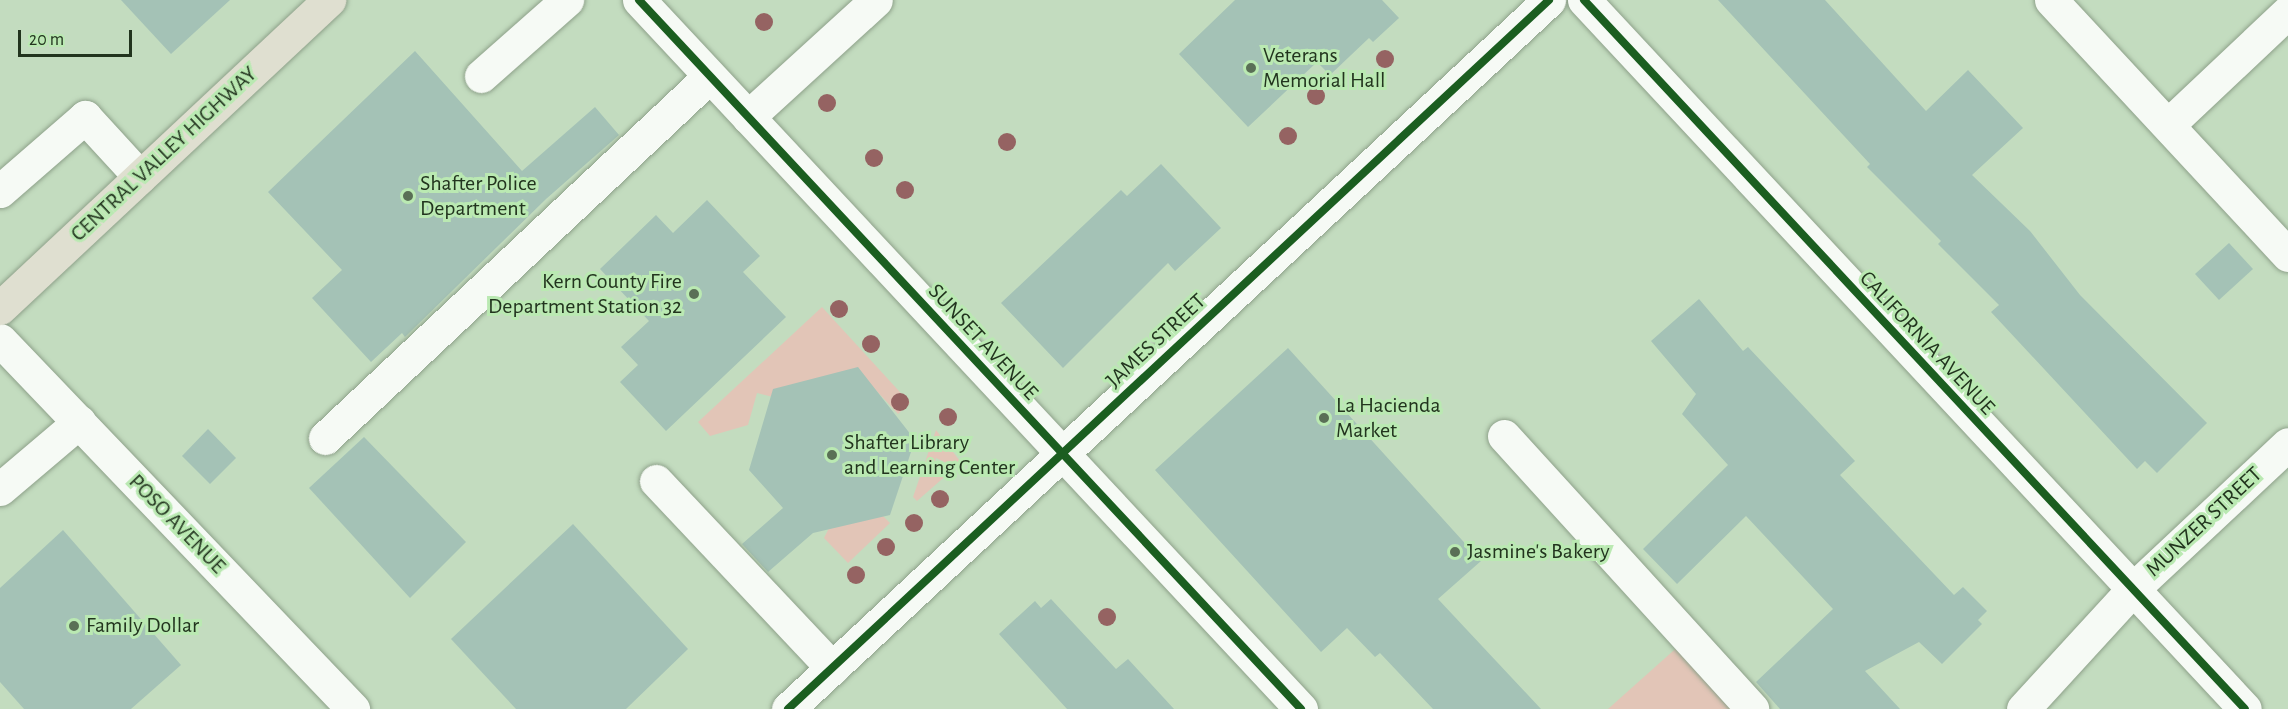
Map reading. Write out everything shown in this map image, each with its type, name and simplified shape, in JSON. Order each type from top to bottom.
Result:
[{"type":"main road","name":"CENTRAL VALLEY HIGHWAY","points":[[0,308],[328,0]]},
{"type":"street","points":[[481,76],[567,0]]},
{"type":"street","name":"SUNSET AVENUE","points":[[639,0],[1301,709]]},
{"type":"street","points":[[748,117],[876,0]]},
{"type":"street","name":"JAMES STREET","points":[[788,709],[1548,0]]},
{"type":"street","name":"CALIFORNIA AVENUE","points":[[1584,0],[2245,709]]},
{"type":"street","points":[[2051,0],[2288,255]]},
{"type":"street","points":[[2168,125],[2288,12]]},
{"type":"street","points":[[325,438],[710,76]]},
{"type":"street","points":[[0,191],[85,117],[140,177]]},
{"type":"street","name":"POSO AVENUE","points":[[0,340],[353,709]]},
{"type":"street","points":[[0,489],[79,422]]},
{"type":"street","points":[[1504,435],[1752,709]]},
{"type":"street","name":"MUNZER STREET","points":[[2024,709],[2133,589],[2288,444]]},
{"type":"street","points":[[656,481],[832,668]]},
{"type":"shaded area","points":[[822,307],[910,403],[898,414],[858,371],[773,397],[757,393],[748,425],[710,436],[698,422]]},
{"type":"shaded area","points":[[936,430],[960,461],[953,466],[936,458],[932,472],[949,473],[917,501],[913,497]]},
{"type":"shaded area","points":[[882,515],[890,523],[848,563],[824,538],[829,528]]},
{"type":"shaded area","points":[[1682,643],[1739,709],[1608,709]]},
{"type":"building","points":[[121,0],[230,0],[171,54]]},
{"type":"building","name":"Veterans Memorial Hall","points":[[1235,0],[1382,0],[1399,18],[1373,42],[1369,38],[1330,75],[1317,62],[1248,127],[1179,54]]},
{"type":"building","points":[[1718,0],[1825,0],[1926,111],[1968,70],[2023,128],[1972,175],[2030,231],[2080,295],[2207,423],[2157,473],[2145,461],[2137,469],[1991,312],[1999,305],[1938,244],[1941,241],[1867,167],[1870,164]]},
{"type":"building","name":"Shafter Police Department","points":[[415,51],[522,171],[595,107],[619,135],[546,199],[405,337],[402,333],[371,362],[312,298],[342,270],[268,192]]},
{"type":"building","points":[[1161,164],[1221,228],[1175,271],[1168,263],[1063,368],[1001,303],[1121,190],[1127,196]]},
{"type":"building","name":"Kern County Fire Department Station 32","points":[[707,200],[760,256],[743,272],[786,317],[666,431],[620,382],[638,365],[621,347],[649,321],[600,269],[656,215],[673,233]]},
{"type":"building","points":[[2229,243],[2253,269],[2219,300],[2195,274]]},
{"type":"building","points":[[1699,299],[1743,351],[1748,347],[1855,461],[1840,475],[1954,595],[1963,587],[1987,611],[1978,620],[1982,624],[1942,664],[1919,642],[1865,671],[1900,709],[1780,709],[1756,682],[1833,609],[1746,516],[1677,584],[1643,549],[1728,465],[1682,414],[1696,394],[1651,341]]},
{"type":"building","points":[[1288,348],[1481,561],[1438,599],[1541,709],[1433,709],[1380,653],[1375,657],[1347,628],[1321,652],[1155,470]]},
{"type":"building","name":"Shafter Library and Learning Center","points":[[858,367],[915,440],[890,515],[813,533],[768,572],[742,544],[783,508],[749,470],[773,389]]},
{"type":"building","points":[[208,429],[236,458],[210,484],[182,456]]},
{"type":"building","points":[[364,437],[466,542],[410,598],[309,488]]},
{"type":"building","points":[[573,524],[688,649],[626,709],[516,709],[451,639]]},
{"type":"building","name":"Family Dollar","points":[[63,530],[181,665],[131,709],[24,709],[0,682],[0,588]]},
{"type":"building","points":[[1051,599],[1116,669],[1128,659],[1174,709],[1067,709],[999,634],[1035,601],[1041,608]]},
{"type":"cycle path","points":[[639,0],[1301,709]]},
{"type":"cycle path","points":[[788,709],[1549,0]]},
{"type":"cycle path","points":[[1584,0],[2245,709]]},
{"type":"place","name":"Veterans Memorial Hall","points":[[1251,68]]},
{"type":"place","name":"Shafter Police Department","points":[[408,196]]},
{"type":"place","name":"Kern County Fire Department Station 32","points":[[694,294]]},
{"type":"place","name":"La Hacienda Market","points":[[1324,418]]},
{"type":"place","name":"Shafter Library and Learning Center","points":[[832,455]]},
{"type":"place","name":"Jasmine's Bakery","points":[[1455,552]]},
{"type":"place","name":"Family Dollar","points":[[74,626]]}]
